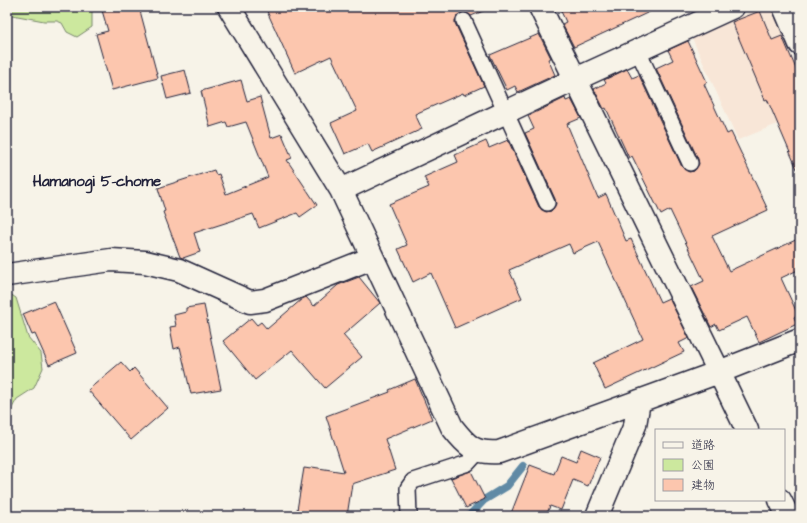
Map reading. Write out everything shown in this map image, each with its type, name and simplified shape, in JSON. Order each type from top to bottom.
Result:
[{"type":"street","points":[[229,7],[341,190],[452,427],[462,440],[478,452],[499,452],[719,372],[800,340]]},
{"type":"street","points":[[540,7],[747,429]]},
{"type":"street","points":[[341,190],[733,7]]},
{"type":"street","points":[[784,7],[800,44]]},
{"type":"street","points":[[7,276],[111,260],[145,262],[179,270],[250,302],[265,300],[372,258]]},
{"type":"street","points":[[597,516],[635,425],[639,401]]},
{"type":"street","points":[[780,501],[788,516]]},
{"type":"lane","points":[[464,21],[547,203]]},
{"type":"lane","points":[[638,51],[690,163]]},
{"type":"lane","points":[[410,516],[408,488],[413,481],[468,463],[478,452]]},
{"type":"shaded area","points":[[761,7],[766,7],[773,11],[800,76],[800,115],[738,140],[692,38]]},
{"type":"green space","points":[[7,7],[92,7],[92,27],[77,37],[67,32],[62,23],[7,14]]},
{"type":"green space","points":[[7,292],[16,298],[28,337],[41,353],[43,368],[34,388],[17,399],[7,417]]},
{"type":"building","points":[[101,7],[139,7],[158,78],[112,90],[96,34],[108,31]]},
{"type":"building","points":[[265,7],[493,7],[471,16],[465,12],[461,13],[455,20],[455,23],[484,86],[464,95],[463,93],[415,114],[422,129],[372,152],[368,144],[345,154],[331,123],[357,111],[331,56],[295,73]]},
{"type":"building","points":[[559,7],[660,7],[574,47],[562,24],[566,22]]},
{"type":"building","points":[[760,11],[772,40],[782,36],[800,78],[800,176],[767,99],[765,100],[732,22]]},
{"type":"building","points":[[539,34],[551,58],[548,59],[555,75],[518,92],[515,86],[507,90],[490,55]]},
{"type":"building","points":[[688,41],[707,82],[704,84],[727,134],[731,132],[768,210],[712,236],[729,271],[800,238],[800,269],[781,278],[798,315],[794,317],[797,324],[759,342],[747,317],[719,330],[716,324],[711,327],[691,287],[704,281],[670,210],[661,215],[632,156],[629,158],[606,108],[604,109],[594,89],[606,83],[604,80],[627,69],[632,78],[639,75],[682,167],[689,172],[694,171],[699,164],[698,159],[656,68],[673,60],[668,50]]},
{"type":"building","points":[[185,70],[191,93],[167,99],[161,76]]},
{"type":"building","points":[[241,80],[247,101],[260,97],[271,138],[282,134],[292,158],[287,160],[317,205],[300,217],[297,213],[259,228],[253,214],[194,233],[200,252],[183,258],[180,257],[163,212],[165,211],[158,188],[214,170],[216,175],[219,174],[226,194],[268,177],[246,122],[228,127],[226,122],[210,127],[201,91]]},
{"type":"building","points":[[565,98],[566,101],[571,99],[581,118],[567,124],[598,198],[606,194],[626,241],[631,239],[660,302],[669,298],[689,338],[679,343],[684,352],[605,389],[593,363],[643,339],[598,242],[573,253],[569,244],[509,270],[522,298],[455,328],[431,273],[413,282],[398,249],[407,245],[389,204],[429,187],[424,177],[458,162],[455,155],[486,141],[489,148],[508,140],[539,207],[546,212],[551,211],[556,204],[555,199],[525,133],[534,129],[528,116]]},
{"type":"building","points":[[359,277],[380,303],[343,335],[362,357],[325,388],[292,350],[255,380],[223,341],[251,318],[257,325],[261,322],[267,329],[302,299],[306,297],[314,306],[338,285]]},
{"type":"building","points":[[54,301],[77,353],[49,365],[35,334],[32,335],[23,314]]},
{"type":"building","points":[[204,305],[221,389],[191,394],[180,347],[174,349],[170,327],[176,326],[174,315],[186,312],[186,308]]},
{"type":"building","points":[[121,362],[130,372],[134,368],[168,408],[131,440],[88,390]]},
{"type":"building","points":[[415,379],[432,419],[385,439],[395,470],[352,484],[347,516],[296,516],[304,468],[311,469],[312,467],[344,472],[326,416],[390,392],[389,390]]},
{"type":"building","points":[[581,449],[600,457],[588,486],[573,480],[561,510],[550,506],[546,516],[510,516],[530,465],[554,474],[561,456],[576,462]]},
{"type":"building","points":[[471,471],[485,499],[466,508],[451,478]]},
{"type":"waterway","points":[[469,516],[484,500],[507,486],[523,466]]},
{"type":"district","name":"Hamanogi 5-chome","points":[[97,181]]}]
